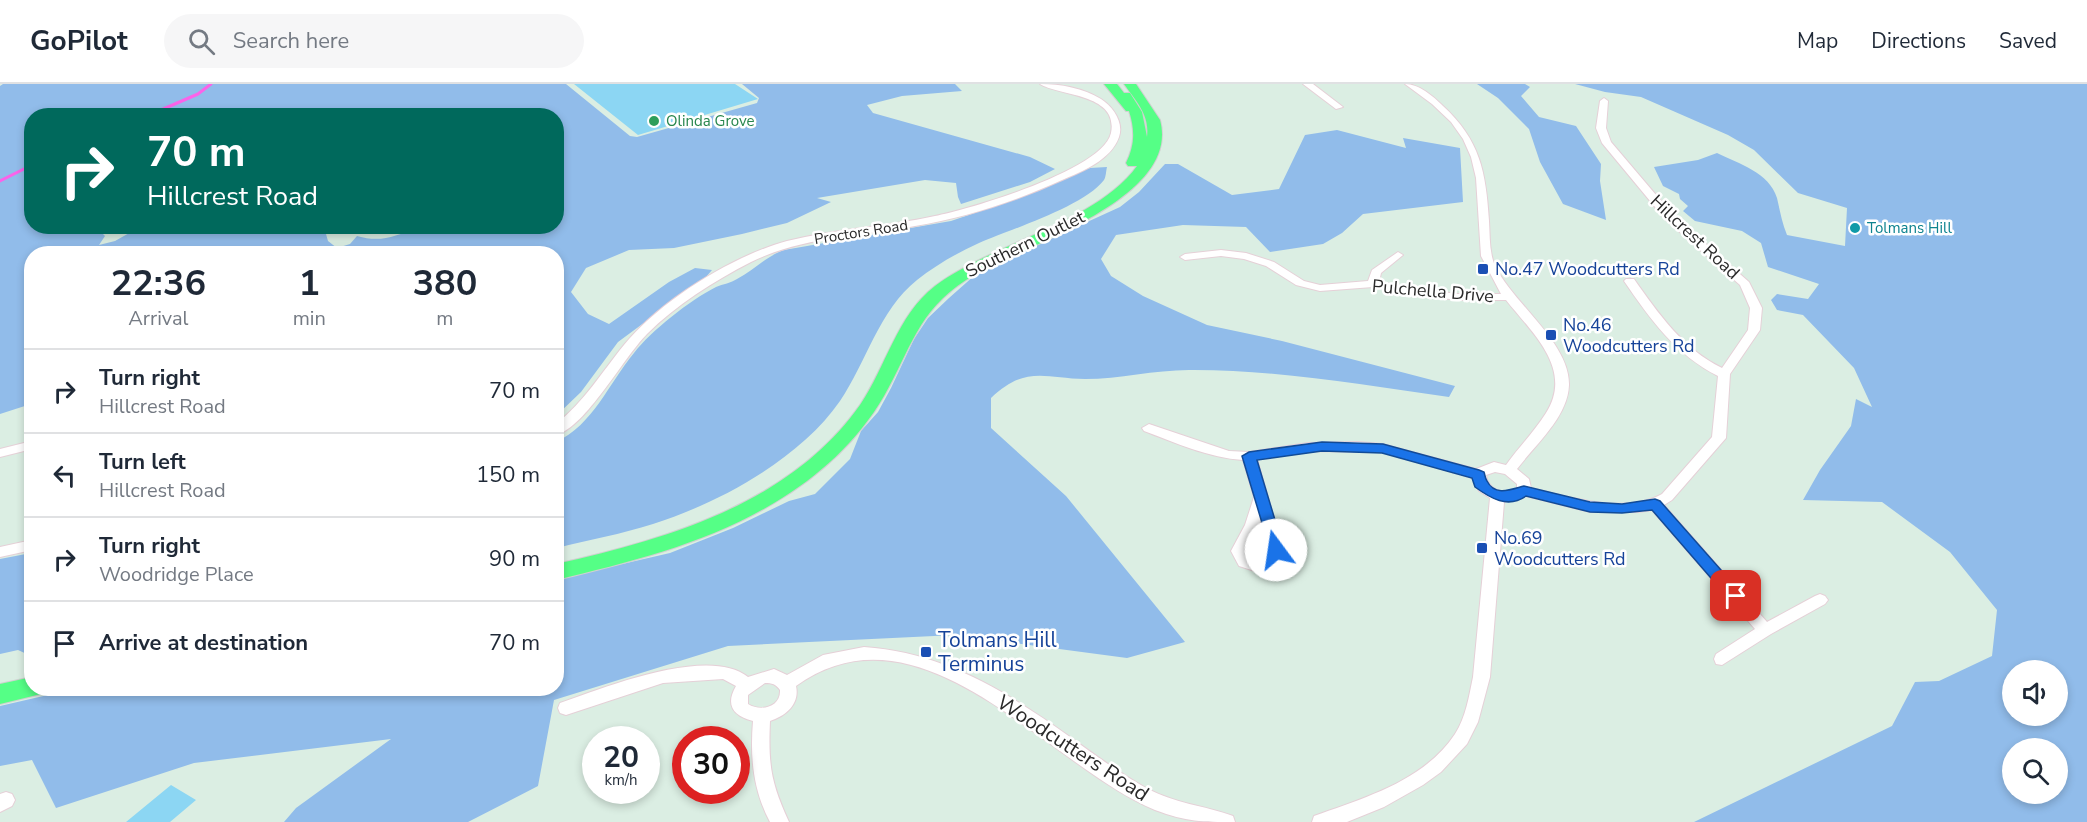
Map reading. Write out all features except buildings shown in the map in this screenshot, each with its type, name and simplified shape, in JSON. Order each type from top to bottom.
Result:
[{"type":"highway","points":[[1110,84],[1144,114],[1148,101],[1137,84]]},
{"type":"highway","name":"Southern Outlet","points":[[1116,84],[1144,114]]},
{"type":"highway","name":"Southern Outlet","points":[[564,570],[633,554],[699,532],[763,501],[812,467],[838,443],[868,407],[909,328],[922,308],[939,291],[961,274],[986,261],[1094,211],[1136,179],[1149,160],[1154,146],[1155,132],[1130,84]]},
{"type":"highway","name":"Southern Outlet","points":[[564,558],[632,542],[689,523],[738,500],[792,467],[842,420],[866,384],[894,329],[923,292],[967,261],[1088,205],[1120,181],[1131,168],[1140,149],[1144,114]]},
{"type":"highway","points":[[0,680],[24,676]]},
{"type":"highway","points":[[0,694],[24,689]]},
{"type":"street","name":"Proctors Road","points":[[564,424],[584,407],[640,334],[697,290],[745,261],[770,250],[797,243],[918,223],[963,212],[1062,175],[1087,164],[1104,153],[1112,143],[1116,129],[1111,112],[1090,97],[1044,84]]},
{"type":"street","points":[[1307,84],[1339,107]]},
{"type":"street","points":[[1409,84],[1445,111],[1473,148],[1483,180],[1486,256],[1509,297],[1548,343],[1558,363],[1564,384],[1555,410],[1509,470]]},
{"type":"street","name":"Hillcrest Road","points":[[1604,101],[1601,129],[1611,150],[1670,218],[1737,275],[1751,293],[1756,308],[1754,330],[1724,374],[1719,438],[1667,497],[1655,504]]},
{"type":"street","name":"Pulchella Drive","points":[[1185,257],[1221,253],[1246,256],[1270,264],[1295,281],[1312,287],[1333,288],[1373,284],[1456,297],[1509,297]]},
{"type":"street","points":[[1373,284],[1376,272],[1398,255]]},
{"type":"street","points":[[1630,281],[1659,324],[1704,365],[1724,374]]},
{"type":"street","points":[[1149,428],[1209,450],[1249,456],[1308,447],[1383,448],[1479,475]]},
{"type":"street","points":[[0,453],[24,447]]},
{"type":"street","points":[[1249,456],[1260,498]]},
{"type":"street","points":[[1479,475],[1487,468],[1509,470],[1520,477],[1525,487],[1524,491]]},
{"type":"street","points":[[1479,475],[1480,484],[1497,496],[1516,496],[1524,491],[1590,507],[1622,508],[1655,504],[1765,630]]},
{"type":"street","points":[[1321,822],[1366,806],[1407,785],[1447,756],[1466,730],[1477,697],[1486,637],[1497,496]]},
{"type":"street","points":[[0,552],[24,546]]},
{"type":"street","points":[[1722,659],[1765,630],[1820,600]]},
{"type":"street","name":"Woodcutters Road","points":[[787,684],[814,666],[850,655],[876,654],[920,662],[983,690],[1020,711],[1141,795],[1179,811],[1226,822]]},
{"type":"street","points":[[566,708],[663,676],[723,672],[735,675],[746,685]]},
{"type":"street","points":[[766,676],[780,678],[787,684],[789,693],[783,706],[762,716],[753,715],[742,708],[740,697],[746,685],[766,676]]},
{"type":"street","points":[[762,716],[760,742],[763,785],[771,808],[780,822]]},
{"type":"shaded area","points":[[3,84],[566,84],[630,136],[637,137],[757,103],[759,98],[742,84],[955,84],[962,91],[902,96],[867,105],[873,113],[1030,157],[1055,169],[1030,182],[961,204],[956,183],[925,180],[817,198],[831,202],[787,223],[674,248],[629,250],[586,268],[571,292],[588,314],[609,324],[669,282],[695,268],[712,270],[706,277],[618,342],[581,392],[564,408],[564,246],[344,246],[350,244],[357,236],[373,239],[402,234],[564,234],[564,108],[24,108],[24,234],[103,234],[105,236],[99,245],[115,241],[128,234],[326,234],[328,241],[334,246],[24,246],[24,406],[0,414],[0,86]]},
{"type":"shaded area","name":"Olinda Grove","points":[[574,84],[735,84],[758,99],[638,135]]},
{"type":"shaded area","points":[[1477,84],[1525,84],[1530,87],[1521,96],[1539,117],[1576,126],[1601,164],[1600,181],[1606,220],[1563,204],[1540,162],[1529,129],[1498,98]]},
{"type":"shaded area","points":[[1575,84],[2087,84],[2087,822],[1694,822],[1892,726],[1915,682],[1939,681],[1992,656],[1997,610],[1950,552],[1882,502],[1803,500],[1820,470],[1851,426],[1856,399],[1872,407],[1854,368],[1803,315],[1777,310],[1771,300],[1777,294],[1808,299],[1819,284],[1768,267],[1761,243],[1742,231],[1695,221],[1683,211],[1688,206],[1680,199],[1679,194],[1663,186],[1654,167],[1698,160],[1717,153],[1744,165],[1760,175],[1773,189],[1787,235],[1845,246],[1847,208],[1798,193],[1754,150],[1728,135],[1641,97],[1605,92]]},
{"type":"shaded area","points":[[1337,130],[1406,148],[1403,138],[1460,148],[1463,202],[1363,214],[1342,233],[1323,244],[1270,252],[1246,227],[1183,225],[1116,235],[1101,259],[1111,276],[1143,296],[1207,325],[1282,341],[1455,386],[1449,397],[1290,375],[1194,370],[1099,379],[1025,377],[1003,388],[991,398],[991,428],[1066,496],[1185,642],[1127,658],[955,635],[728,646],[554,700],[538,786],[468,822],[284,822],[296,808],[391,739],[194,763],[56,808],[32,760],[0,766],[0,706],[43,696],[564,696],[564,577],[670,553],[733,528],[789,501],[815,494],[850,459],[861,431],[878,412],[914,339],[928,318],[975,275],[1120,207],[1139,192],[1165,164],[1178,164],[1232,195],[1279,189],[1305,135]]},
{"type":"shaded area","points":[[1107,167],[1104,180],[1094,190],[1064,208],[955,255],[939,264],[904,292],[883,321],[840,401],[803,442],[781,460],[731,491],[678,515],[629,531],[564,546],[564,438],[580,425],[600,402],[641,344],[683,308],[784,250],[951,221],[1016,199],[1090,168]]},
{"type":"shaded area","points":[[24,554],[24,653],[18,650],[0,654],[0,559]]},
{"type":"shaded area","points":[[171,785],[196,800],[170,822],[126,822]]},
{"type":"waterway","points":[[166,108],[198,94],[211,84]]},
{"type":"waterway","points":[[0,181],[24,169]]},
{"type":"place","name":"Olinda Grove","points":[[654,121]]},
{"type":"place","name":"Tolmans Hill","points":[[1855,228]]},
{"type":"place","name":"No.47 Woodcutters Rd","points":[[1483,269]]},
{"type":"place","name":"No.46 Woodcutters Rd","points":[[1551,335]]},
{"type":"place","name":"No.69 Woodcutters Rd","points":[[1482,548]]},
{"type":"place","name":"Tolmans Hill Terminus","points":[[926,652]]},
{"type":"route","points":[[1276,550],[1249,456],[1322,446],[1383,448],[1479,475],[1480,484],[1497,496],[1516,496],[1524,491],[1590,507],[1622,508],[1655,504],[1736,596]]}]
